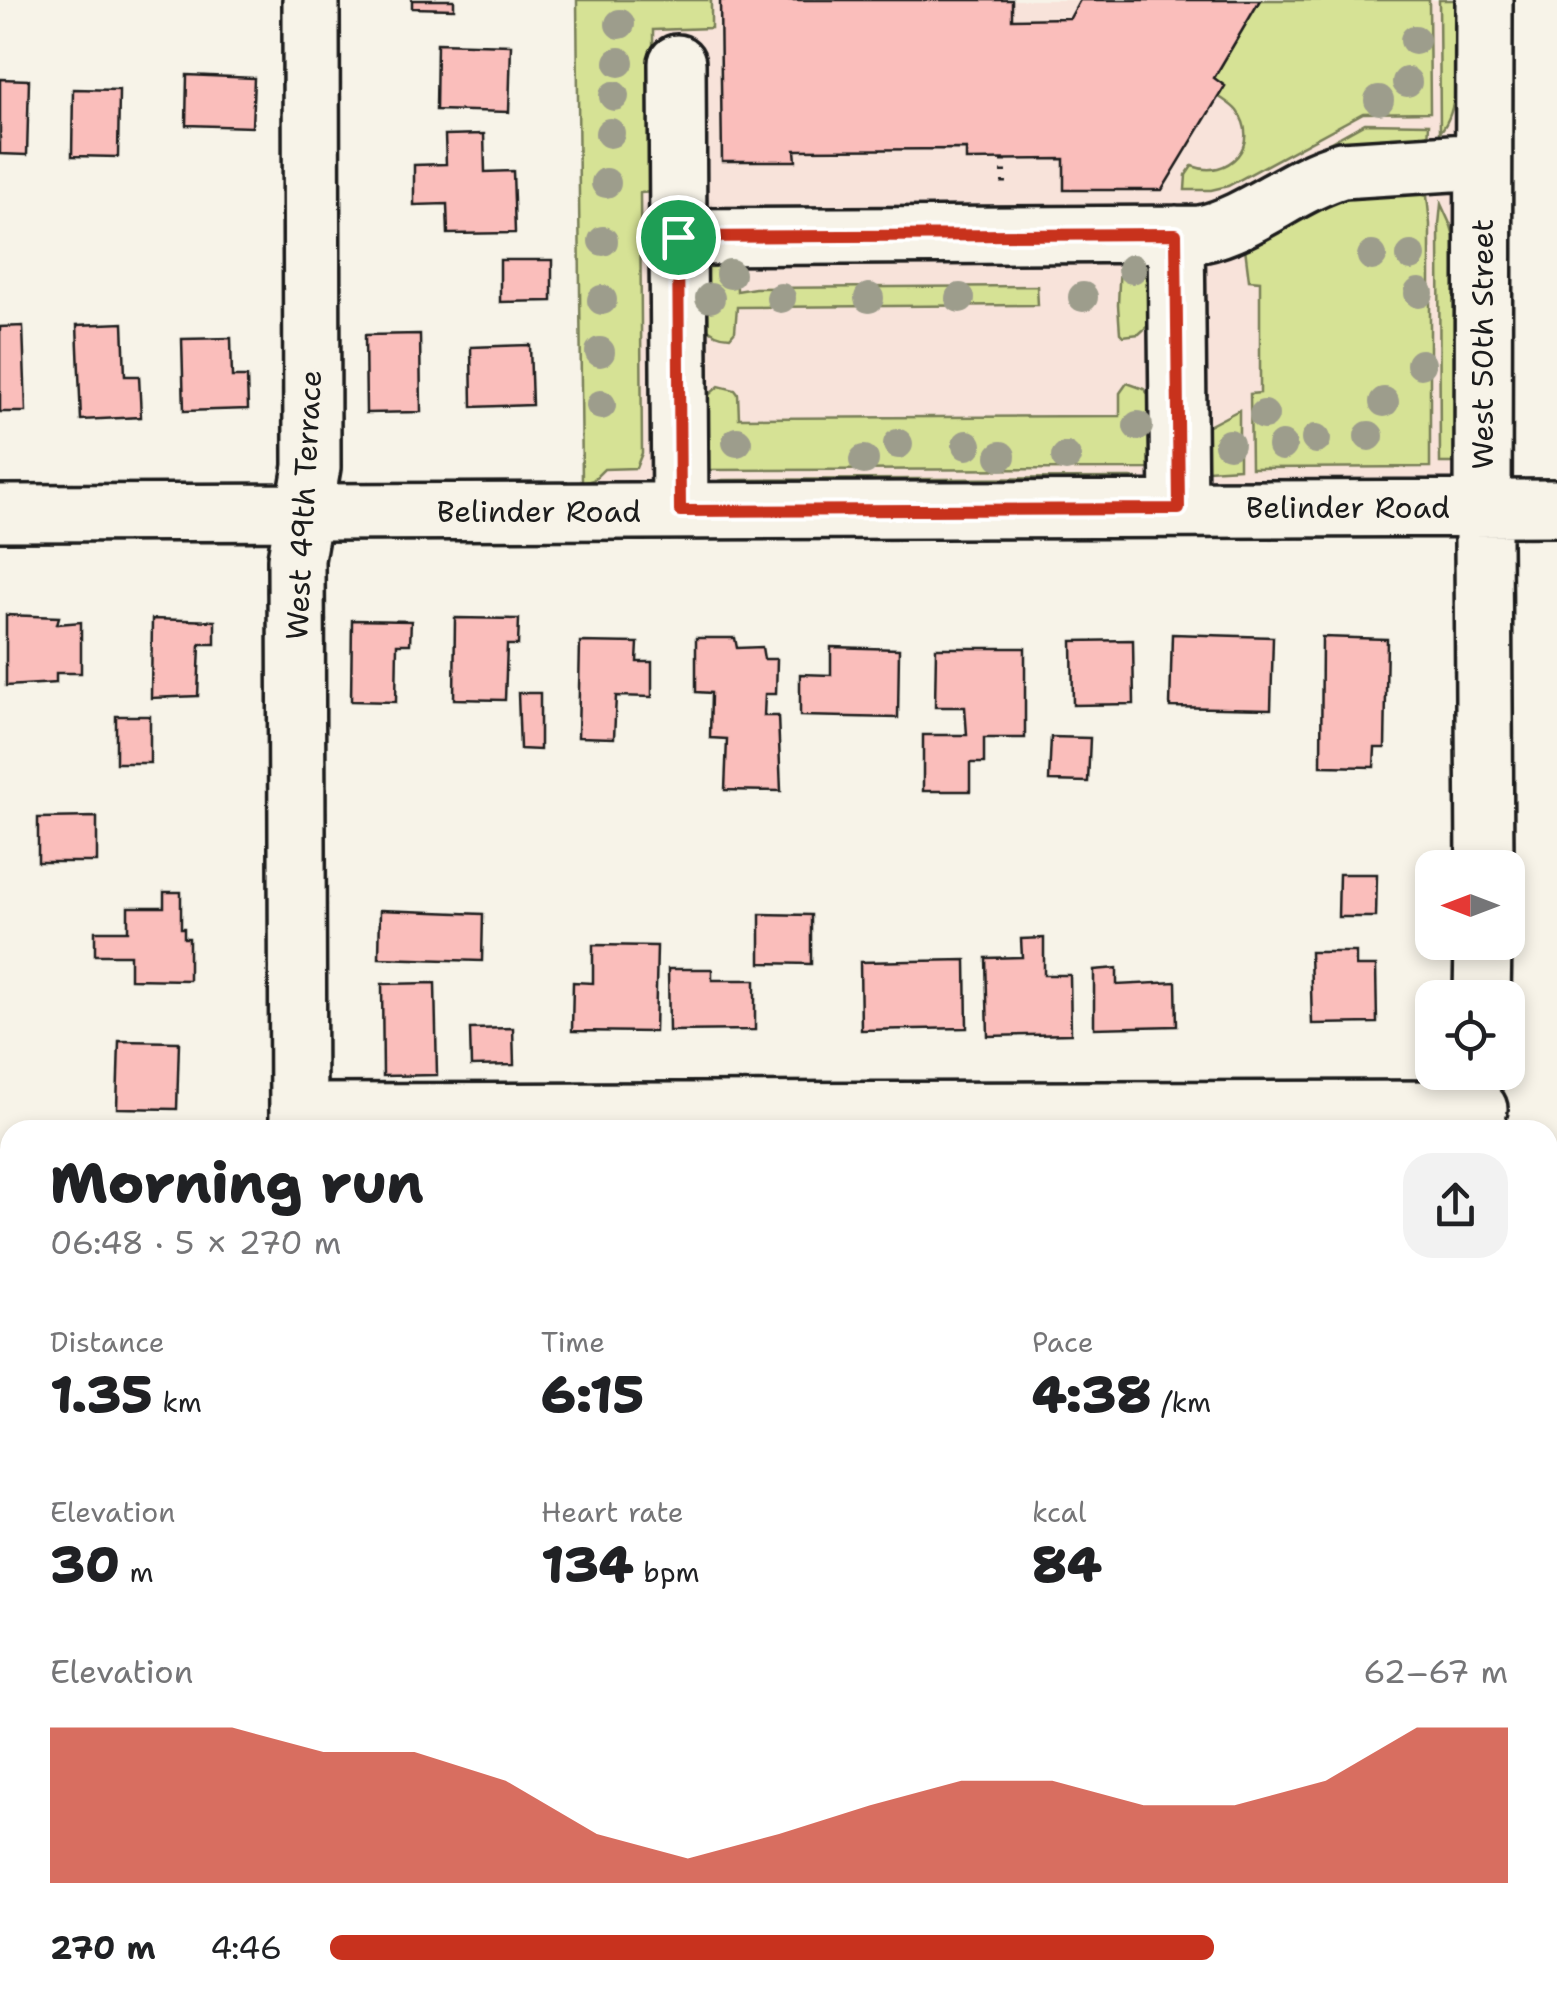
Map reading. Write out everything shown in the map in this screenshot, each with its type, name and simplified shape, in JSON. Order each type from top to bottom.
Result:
[{"type":"street","name":"West 49th Terrace","points":[[298,1120],[296,559],[312,467],[311,0]]},
{"type":"street","name":"West 50th Street","points":[[1484,0],[1485,850]]},
{"type":"street","points":[[676,64],[680,511]]},
{"type":"street","points":[[678,237],[1201,234],[1226,227],[1342,170],[1483,161]]},
{"type":"street","points":[[1176,234],[1179,509]]},
{"type":"street","name":"Belinder Road","points":[[0,513],[1557,508]]},
{"type":"street","points":[[367,1120],[1479,1104]]},
{"type":"path","points":[[1004,160],[1004,198]]},
{"type":"shaded area","points":[[577,0],[1456,0],[1455,463],[1451,480],[1447,486],[582,497]]},
{"type":"green space","points":[[577,0],[711,0],[711,28],[653,30],[654,192],[640,193],[642,453],[636,468],[604,469],[593,480],[582,483]]},
{"type":"green space","points":[[1260,0],[1429,0],[1430,112],[1363,113],[1228,186],[1185,190],[1186,175],[1192,166],[1218,168],[1229,163],[1243,147],[1243,123],[1235,109],[1218,96],[1225,86],[1214,78]]},
{"type":"green space","points":[[1439,0],[1456,0],[1457,51],[1453,106],[1440,132]]},
{"type":"green space","points":[[1365,123],[1429,124],[1428,141],[1302,158]]},
{"type":"green space","points":[[1411,192],[1427,196],[1430,224],[1430,467],[1251,468],[1250,394],[1260,393],[1260,281],[1249,280],[1245,248],[1340,198]]},
{"type":"green space","points":[[1441,204],[1456,243],[1455,463],[1440,463]]},
{"type":"green space","points":[[1120,260],[1146,262],[1150,267],[1151,323],[1139,334],[1120,333]]},
{"type":"green space","points":[[710,261],[736,264],[737,291],[1037,286],[1038,305],[737,307],[735,331],[726,337],[704,325],[705,266]]},
{"type":"green space","points":[[1127,383],[1144,389],[1154,401],[1151,469],[707,470],[703,462],[704,399],[719,386],[738,394],[739,418],[1120,416],[1120,393]]},
{"type":"green space","points":[[1239,410],[1239,468],[1208,470],[1201,430]]},
{"type":"green space","points":[[723,480],[1141,480],[1126,489],[719,487],[714,482]]},
{"type":"building","points":[[412,0],[454,0],[454,9],[412,8]]},
{"type":"building","points":[[720,0],[1012,0],[1012,19],[1070,18],[1080,0],[1260,0],[1214,78],[1225,86],[1162,190],[1064,190],[1064,159],[966,160],[966,149],[795,150],[796,161],[722,161]]},
{"type":"building","points":[[437,43],[511,45],[509,112],[436,110]]},
{"type":"building","points":[[187,75],[254,78],[252,127],[186,125]]},
{"type":"building","points":[[0,79],[29,80],[27,155],[0,154]]},
{"type":"building","points":[[73,89],[119,90],[118,157],[72,156]]},
{"type":"building","points":[[484,134],[485,172],[513,171],[515,233],[448,234],[447,204],[414,205],[414,165],[446,164],[445,135]]},
{"type":"building","points":[[500,260],[552,260],[552,301],[500,302]]},
{"type":"building","points":[[123,323],[125,376],[139,376],[141,417],[81,420],[77,325]]},
{"type":"building","points":[[23,326],[26,412],[0,412],[0,327]]},
{"type":"building","points":[[420,334],[421,412],[366,413],[365,335]]},
{"type":"building","points":[[231,338],[232,377],[247,377],[248,409],[184,411],[182,339]]},
{"type":"building","points":[[530,345],[532,405],[472,407],[471,347]]},
{"type":"building","points":[[6,615],[59,617],[57,624],[81,622],[81,673],[56,673],[56,683],[6,686]]},
{"type":"building","points":[[455,618],[519,619],[518,645],[507,645],[505,700],[454,699]]},
{"type":"building","points":[[152,619],[215,621],[215,644],[200,644],[198,696],[151,698]]},
{"type":"building","points":[[352,620],[411,621],[410,644],[397,644],[396,702],[351,701]]},
{"type":"building","points":[[1172,634],[1273,637],[1271,709],[1170,707]]},
{"type":"building","points":[[1322,637],[1387,639],[1385,748],[1375,748],[1374,767],[1321,766]]},
{"type":"building","points":[[696,638],[735,638],[737,648],[762,647],[764,659],[777,659],[776,694],[765,694],[764,716],[778,716],[781,791],[725,790],[727,739],[710,738],[711,693],[696,692]]},
{"type":"building","points":[[1133,640],[1134,704],[1073,705],[1072,641]]},
{"type":"building","points":[[580,642],[638,643],[637,662],[652,662],[652,697],[616,696],[614,738],[578,737]]},
{"type":"building","points":[[831,647],[899,649],[898,718],[800,716],[800,674],[831,675]]},
{"type":"building","points":[[936,648],[1025,648],[1025,738],[984,738],[984,763],[970,763],[970,791],[923,791],[923,735],[967,735],[965,707],[935,707]]},
{"type":"building","points":[[518,693],[540,693],[540,750],[520,749]]},
{"type":"building","points":[[116,716],[150,716],[150,763],[116,763]]},
{"type":"building","points":[[1051,737],[1090,738],[1088,782],[1049,781]]},
{"type":"building","points":[[97,817],[97,862],[38,862],[38,818]]},
{"type":"building","points":[[1339,874],[1377,874],[1376,917],[1338,917]]},
{"type":"building","points":[[164,892],[181,892],[181,928],[184,938],[189,938],[189,980],[130,979],[130,955],[95,955],[95,931],[128,931],[128,907],[164,907]]},
{"type":"building","points":[[380,910],[483,914],[482,961],[379,958]]},
{"type":"building","points":[[760,914],[811,915],[811,964],[760,963]]},
{"type":"building","points":[[1044,938],[1044,975],[1070,975],[1071,1034],[988,1036],[986,958],[1022,957],[1021,939]]},
{"type":"building","points":[[593,945],[657,946],[655,1032],[572,1031],[573,982],[593,983]]},
{"type":"building","points":[[1310,952],[1356,952],[1356,966],[1376,966],[1377,1023],[1312,1024]]},
{"type":"building","points":[[966,960],[967,1028],[861,1030],[860,962]]},
{"type":"building","points":[[1117,968],[1117,985],[1176,982],[1177,1026],[1094,1028],[1094,970]]},
{"type":"building","points":[[668,969],[712,969],[712,980],[755,980],[755,1030],[669,1031]]},
{"type":"building","points":[[435,983],[437,1075],[383,1076],[382,984]]},
{"type":"building","points":[[513,1028],[514,1065],[471,1066],[470,1029]]},
{"type":"building","points":[[119,1041],[179,1042],[177,1109],[117,1108]]},
{"type":"route","points":[[1176,234],[1179,509],[680,511],[678,237],[1176,234]]}]
